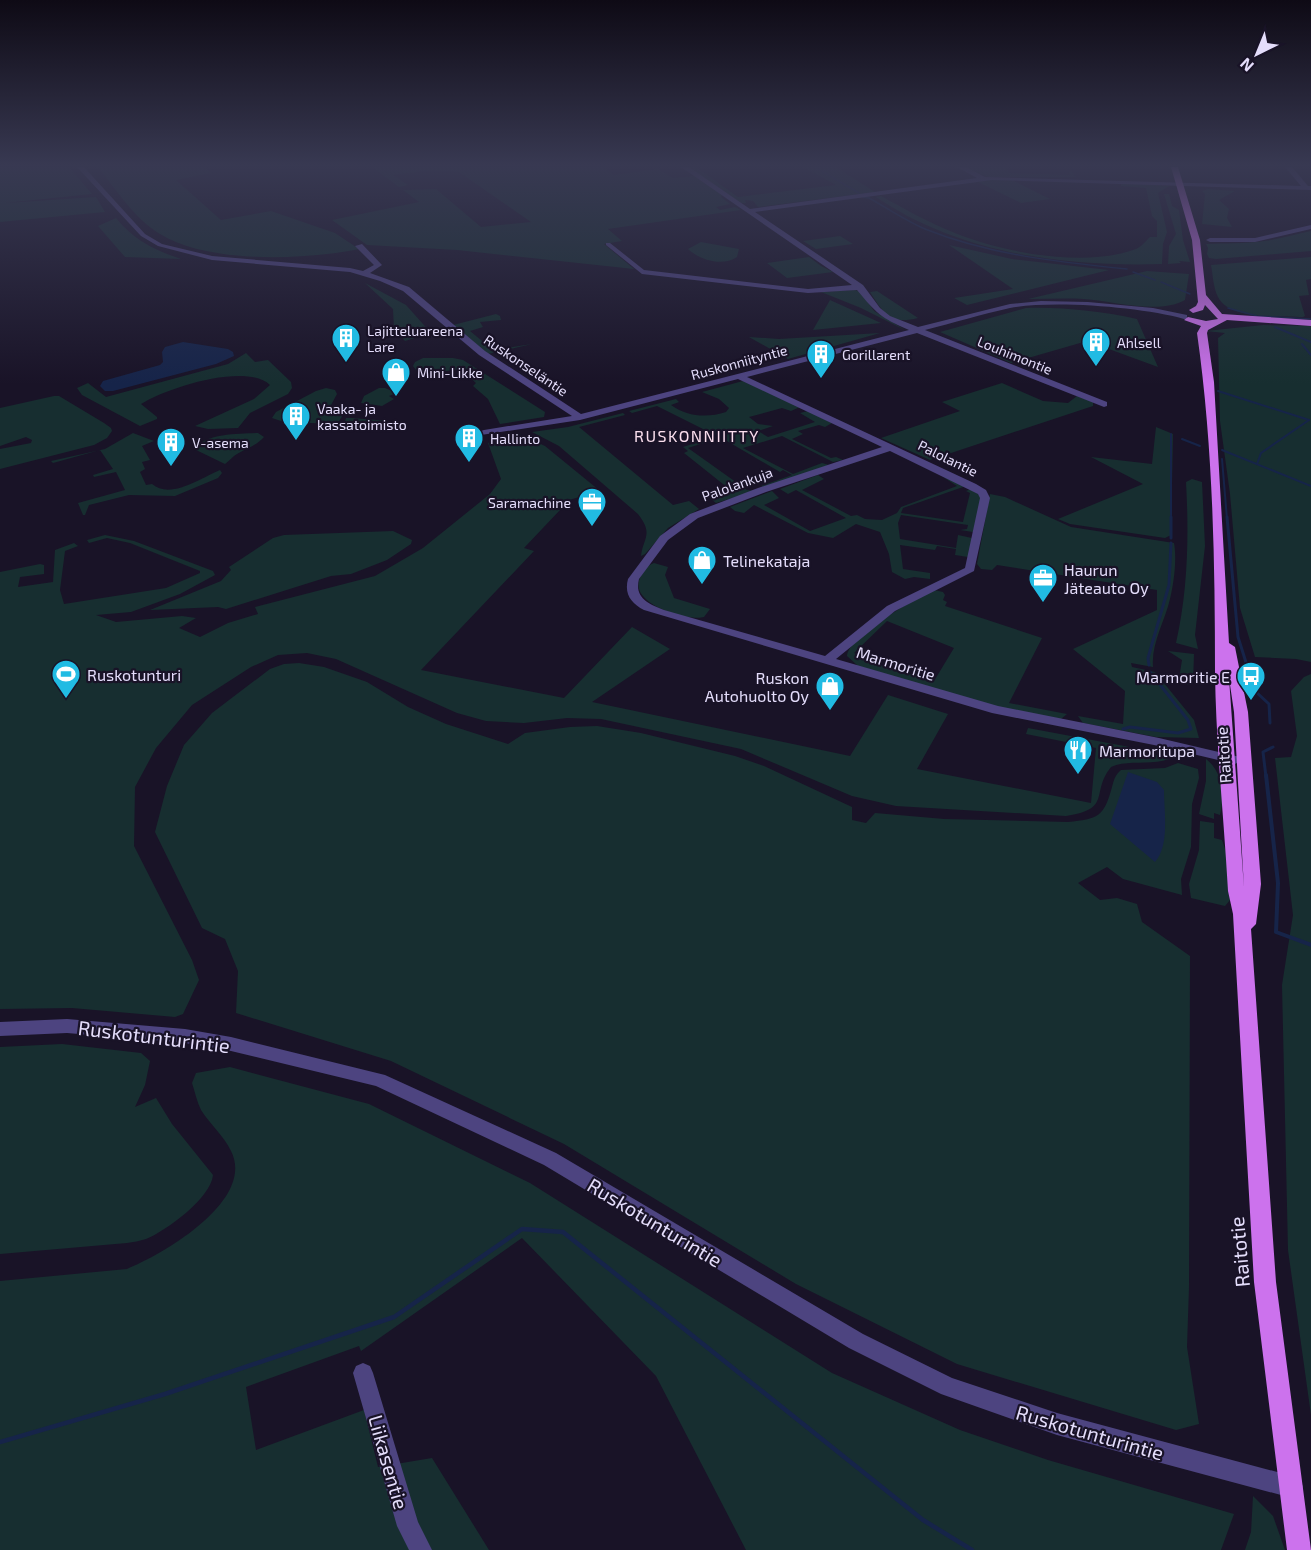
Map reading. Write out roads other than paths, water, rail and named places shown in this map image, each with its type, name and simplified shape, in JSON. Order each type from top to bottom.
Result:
[{"type":"main road","points":[[1188,314],[1202,306],[1195,239]]},
{"type":"main road","points":[[1201,295],[1217,319]]},
{"type":"main road","points":[[1188,314],[1217,319],[1311,323]]},
{"type":"main road","points":[[1188,314],[1217,319]]},
{"type":"main road","points":[[1188,314],[1203,338]]},
{"type":"main road","points":[[1203,338],[1204,328],[1217,319]]},
{"type":"main road","name":"Raitotie","points":[[1203,338],[1209,382],[1223,632],[1236,678],[1236,755],[1253,884],[1243,948],[1265,1282],[1300,1550]]},
{"type":"street","name":"Ruskonseläntie","points":[[150,239],[160,245],[212,258],[333,268],[364,274],[406,289],[482,353],[580,417]]},
{"type":"street","name":"Louhimontie","points":[[790,239],[860,287],[882,314],[916,330],[1104,404]]},
{"type":"street","points":[[1207,239],[1258,239]]},
{"type":"street","points":[[608,244],[642,272],[808,291],[860,287]]},
{"type":"street","points":[[359,246],[378,265],[364,274]]},
{"type":"street","name":"Ruskonniityntie","points":[[484,433],[580,417],[1010,306],[1034,302],[1076,303],[1188,314]]},
{"type":"street","name":"Palolantie","points":[[739,376],[972,486],[984,494],[970,569],[916,594],[875,618],[828,660]]},
{"type":"street","name":"Palolankuja","points":[[632,594],[631,585],[634,579],[657,546],[683,523],[762,490],[890,447]]},
{"type":"street","name":"Marmoritie","points":[[632,594],[639,602],[652,609],[1002,712],[1236,755]]},
{"type":"street","name":"Ruskotunturintie","points":[[0,1029],[67,1026],[185,1036],[231,1044],[379,1080],[550,1160],[856,1341],[948,1387],[1057,1424],[1292,1487]]},
{"type":"street","name":"Liikasentie","points":[[363,1373],[408,1526],[421,1550]]},
{"type":"water","points":[[183,342],[228,349],[233,352],[234,356],[216,364],[113,391],[105,391],[100,386],[103,381],[160,365],[163,362],[162,352],[165,347]]},
{"type":"water","points":[[1128,772],[1157,782],[1164,790],[1163,847],[1155,862],[1110,824]]},
{"type":"waterway","points":[[955,239],[1024,256],[1127,269]]},
{"type":"waterway","points":[[1133,272],[1155,280]]},
{"type":"waterway","points":[[1161,282],[1190,294]]},
{"type":"waterway","points":[[1228,308],[1257,316],[1311,319]]},
{"type":"waterway","points":[[1275,327],[1311,342]]},
{"type":"waterway","points":[[1302,344],[1311,355]]},
{"type":"waterway","points":[[1218,391],[1309,420],[1261,453],[1257,464]]},
{"type":"waterway","points":[[1171,434],[1171,538]]},
{"type":"waterway","points":[[1182,439],[1200,446]]},
{"type":"waterway","points":[[1222,450],[1311,486]]},
{"type":"waterway","points":[[1222,459],[1227,519]]},
{"type":"waterway","points":[[1227,517],[1238,637],[1255,691],[1269,704],[1270,723]]},
{"type":"waterway","points":[[1149,665],[1148,658],[1169,585],[1171,543]]},
{"type":"waterway","points":[[1123,729],[1130,727],[1178,733],[1191,729],[1188,720],[1150,672]]},
{"type":"waterway","points":[[1266,777],[1263,752],[1273,747]]},
{"type":"waterway","points":[[1266,775],[1278,883],[1276,932],[1311,945]]},
{"type":"waterway","points":[[0,1442],[165,1394],[394,1317],[522,1229],[563,1232],[923,1520],[972,1550]]},
{"type":"place","name":"Lajitteluareena Lare","points":[[346,364]]},
{"type":"place","name":"Ahlsell","points":[[1096,368]]},
{"type":"place","name":"Gorillarent","points":[[821,380]]},
{"type":"place","name":"Mini-Likke","points":[[396,398]]},
{"type":"place","name":"Vaaka- ja kassatoimisto","points":[[296,442]]},
{"type":"place","name":"Hallinto","points":[[469,464]]},
{"type":"place","name":"V-asema","points":[[171,468]]},
{"type":"place","name":"Saramachine","points":[[592,528]]},
{"type":"place","name":"Telinekataja","points":[[702,586]]},
{"type":"place","name":"Haurun Jäteauto Oy","points":[[1043,604]]},
{"type":"place","name":"Ruskotunturi","points":[[66,700]]},
{"type":"place","name":"Marmoritie E","points":[[1251,702]]},
{"type":"place","name":"Ruskon Autohuolto Oy","points":[[830,712]]},
{"type":"place","name":"Marmoritupa","points":[[1078,776]]},
{"type":"district","name":"RUSKONNIITTY","points":[[697,435]]}]
